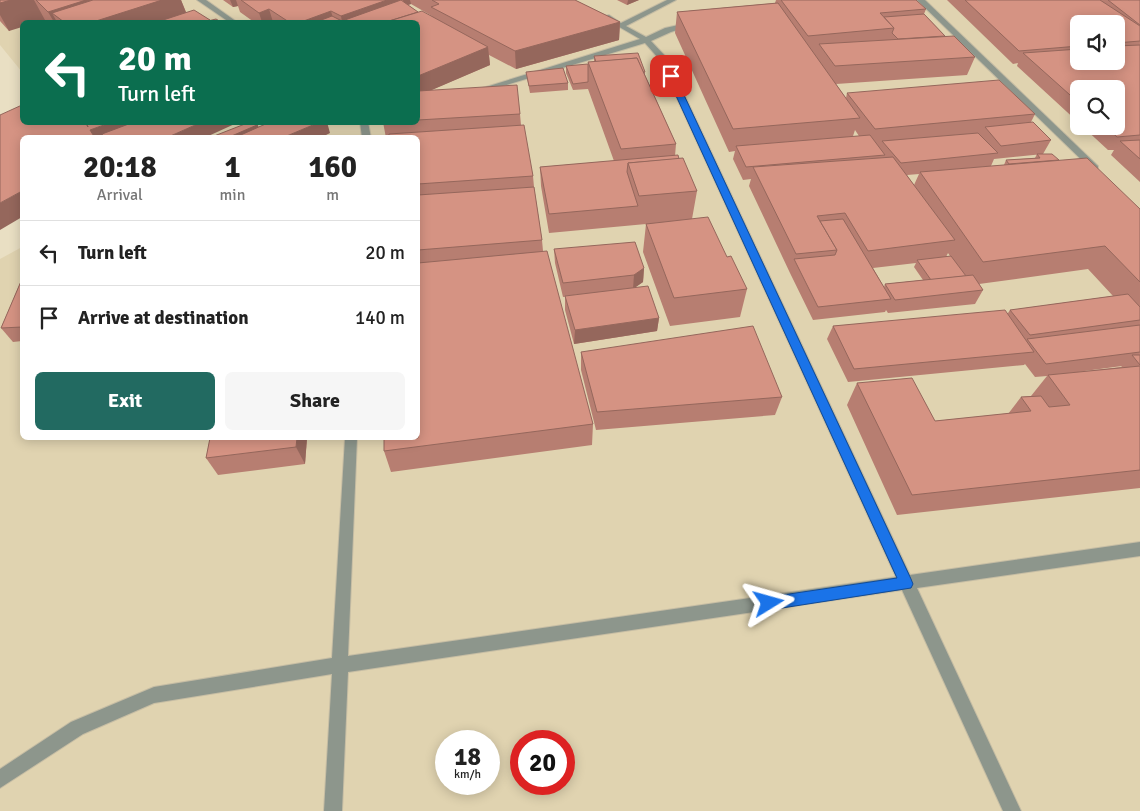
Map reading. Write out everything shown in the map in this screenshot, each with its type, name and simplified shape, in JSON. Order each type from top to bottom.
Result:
[{"type":"lane","points":[[201,0],[230,20]]},
{"type":"lane","points":[[622,25],[672,0]]},
{"type":"lane","points":[[921,0],[1105,178]]},
{"type":"lane","points":[[596,12],[646,40],[663,58],[1012,811]]},
{"type":"lane","points":[[473,93],[646,40],[668,30],[696,22]]},
{"type":"lane","points":[[333,811],[338,665],[351,440]]},
{"type":"lane","points":[[0,779],[77,728],[154,695],[338,665],[1140,549]]},
{"type":"shaded area","points":[[0,0],[1140,0],[1140,811],[0,811],[0,259],[20,248],[20,440],[420,440],[420,135],[74,135],[66,125],[420,125],[420,20],[20,20],[20,70],[0,45]]},
{"type":"building","points":[[0,0],[11,0],[0,3]]},
{"type":"building","points":[[36,0],[86,0],[48,12]]},
{"type":"building","points":[[93,0],[162,0],[99,20],[61,20],[52,13]]},
{"type":"building","points":[[241,0],[387,0],[341,16],[331,11],[306,20],[286,20],[269,9],[259,13]]},
{"type":"building","points":[[401,0],[418,12],[392,20],[345,20]]},
{"type":"building","points":[[432,0],[575,0],[620,22],[515,51],[431,7],[439,4]]},
{"type":"building","points":[[781,0],[916,0],[926,9],[880,13],[894,28],[808,36]]},
{"type":"building","points":[[965,0],[1100,0],[1123,15],[1070,15],[1070,47],[1019,51]]},
{"type":"building","points":[[1108,0],[1140,0],[1140,25]]},
{"type":"building","points":[[778,3],[860,118],[733,129],[677,12]]},
{"type":"building","points":[[194,10],[210,20],[163,20]]},
{"type":"building","points":[[422,11],[488,47],[420,75],[420,20],[393,20]]},
{"type":"building","points":[[924,14],[945,36],[898,39],[892,33],[894,28],[884,17]]},
{"type":"building","points":[[332,16],[340,20],[321,20]]},
{"type":"building","points":[[1125,16],[1140,26],[1140,41],[1125,42]]},
{"type":"building","points":[[954,36],[975,57],[835,66],[819,44]]},
{"type":"building","points":[[1140,45],[1140,135],[1117,137],[1115,135],[1125,135],[1125,80],[1070,80],[1070,95],[1023,53],[1070,50],[1070,70],[1125,70],[1125,46]]},
{"type":"building","points":[[638,53],[645,72],[643,72],[637,58],[596,62],[594,56]]},
{"type":"building","points":[[637,58],[676,144],[621,149],[588,62]]},
{"type":"building","points":[[588,64],[588,82],[573,84],[566,66]]},
{"type":"building","points":[[563,68],[568,83],[529,86],[526,72]]},
{"type":"building","points":[[999,80],[1035,114],[875,129],[847,93]]},
{"type":"building","points":[[517,85],[520,114],[420,120],[420,91]]},
{"type":"building","points":[[20,106],[20,125],[87,125],[88,127],[87,125],[104,125],[90,130],[93,135],[20,135],[20,192],[0,203],[0,115]]},
{"type":"building","points":[[1033,122],[1051,140],[1001,146],[985,127]]},
{"type":"building","points":[[126,125],[195,125],[173,135],[102,134]]},
{"type":"building","points":[[242,125],[257,125],[234,135],[217,135]]},
{"type":"building","points":[[263,125],[313,125],[289,135],[241,135]]},
{"type":"building","points":[[524,125],[533,176],[420,184],[420,135],[389,134]]},
{"type":"building","points":[[978,133],[998,153],[901,163],[882,141]]},
{"type":"building","points":[[870,135],[885,155],[746,167],[736,146]]},
{"type":"building","points":[[1140,140],[1140,159],[1120,141]]},
{"type":"building","points":[[1037,154],[1052,154],[1059,160],[1009,164],[1006,160],[1040,158]]},
{"type":"building","points":[[678,155],[679,159],[628,163],[627,172],[638,206],[549,214],[540,167]]},
{"type":"building","points":[[893,157],[955,240],[868,251],[845,213],[817,216],[837,250],[796,254],[753,167]]},
{"type":"building","points":[[683,158],[697,191],[639,196],[628,163]]},
{"type":"building","points":[[1087,158],[1140,209],[1140,282],[1105,246],[983,262],[920,172]]},
{"type":"building","points":[[534,187],[542,240],[420,250],[420,195]]},
{"type":"building","points":[[708,217],[727,257],[731,256],[747,289],[674,298],[646,224]]},
{"type":"building","points":[[843,219],[891,299],[818,307],[794,259],[835,255],[837,250],[820,221]]},
{"type":"building","points":[[635,242],[644,268],[634,275],[563,283],[554,249]]},
{"type":"building","points":[[547,251],[593,424],[384,451],[384,440],[420,440],[420,263]]},
{"type":"building","points":[[951,256],[966,276],[931,280],[917,260]]},
{"type":"building","points":[[973,275],[983,290],[895,300],[885,284]]},
{"type":"building","points":[[20,284],[20,327],[1,328]]},
{"type":"building","points":[[648,286],[659,318],[575,330],[565,296]]},
{"type":"building","points":[[1128,294],[1140,307],[1140,320],[1030,335],[1010,310]]},
{"type":"building","points":[[1005,310],[1034,352],[854,369],[833,326]]},
{"type":"building","points":[[1140,325],[1140,352],[1046,364],[1027,339]]},
{"type":"building","points":[[753,326],[782,397],[597,412],[581,352]]},
{"type":"building","points":[[1132,355],[1140,355],[1140,365]]},
{"type":"building","points":[[1140,366],[1140,470],[912,495],[857,383],[912,378],[935,421],[1031,411],[1021,397],[1041,396],[1049,407],[1070,405],[1048,375]]},
{"type":"building","points":[[210,440],[297,440],[296,447],[206,458]]},
{"type":"route","points":[[671,76],[906,584],[769,603]]}]
